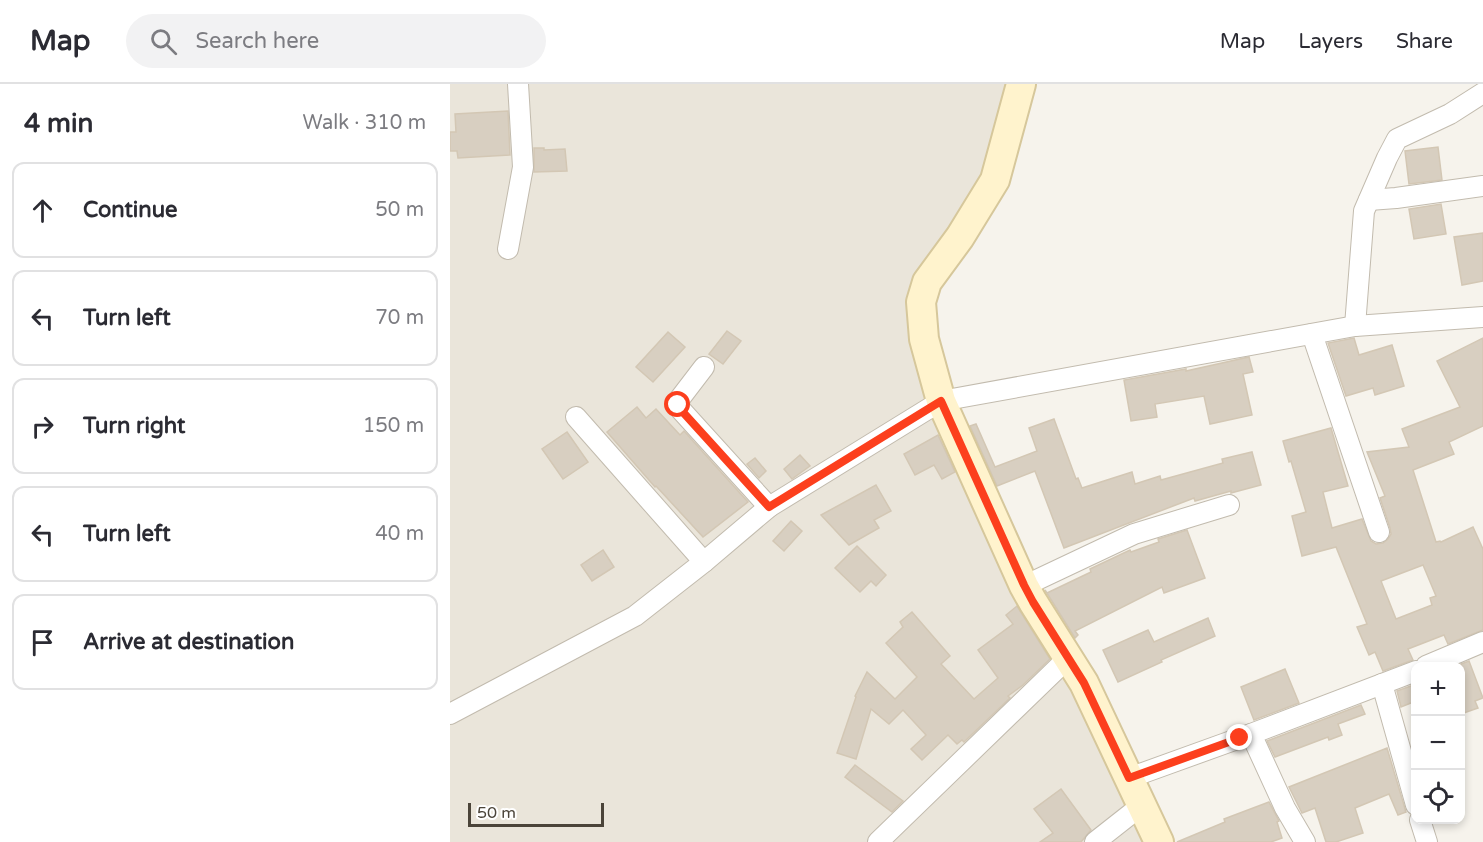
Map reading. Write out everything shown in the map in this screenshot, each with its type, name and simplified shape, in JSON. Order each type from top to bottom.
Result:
[{"type":"street","points":[[508,249],[523,167],[518,84]]},
{"type":"street","points":[[1021,84],[995,180],[960,237],[927,282],[921,302],[924,339],[941,401],[1024,585],[1084,683],[1159,842]]},
{"type":"street","points":[[1355,326],[1365,211],[1397,139],[1450,114],[1483,93]]},
{"type":"street","points":[[1369,200],[1483,186]]},
{"type":"street","points":[[450,714],[635,616],[769,507],[941,401],[1355,326],[1483,317]]},
{"type":"street","points":[[1312,334],[1379,532]]},
{"type":"street","points":[[704,367],[678,401],[678,405],[769,507]]},
{"type":"street","points":[[576,417],[704,561]]},
{"type":"street","points":[[1024,585],[1134,534],[1229,505]]},
{"type":"street","points":[[1437,662],[1482,646]]},
{"type":"street","points":[[878,842],[1068,658]]},
{"type":"street","points":[[1129,778],[1411,673]]},
{"type":"street","points":[[1382,684],[1411,787]]},
{"type":"street","points":[[1251,734],[1285,808],[1305,842]]},
{"type":"street","points":[[1095,842],[1142,805]]},
{"type":"street","points":[[1421,824],[1427,842]]},
{"type":"shaded area","points":[[450,84],[1021,84],[995,180],[936,268],[924,339],[1159,842],[450,842]]},
{"type":"building","points":[[508,111],[510,155],[458,158],[457,151],[450,151],[450,132],[456,132],[455,114]]},
{"type":"building","points":[[1438,147],[1442,180],[1409,184],[1405,151]]},
{"type":"building","points":[[534,148],[565,149],[567,171],[534,172]]},
{"type":"building","points":[[1441,204],[1446,234],[1414,239],[1409,209]]},
{"type":"building","points":[[1483,233],[1483,281],[1462,285],[1454,237]]},
{"type":"building","points":[[727,331],[741,341],[723,364],[709,354]]},
{"type":"building","points":[[668,332],[685,347],[653,382],[636,367]]},
{"type":"building","points":[[1354,338],[1359,355],[1392,345],[1404,386],[1375,395],[1373,388],[1346,396],[1328,343]]},
{"type":"building","points":[[1483,338],[1483,426],[1449,442],[1454,454],[1413,470],[1436,542],[1441,542],[1473,527],[1483,549],[1483,630],[1448,644],[1444,635],[1408,649],[1413,660],[1383,671],[1375,652],[1369,655],[1357,627],[1367,624],[1336,547],[1302,556],[1292,516],[1306,512],[1283,441],[1331,428],[1348,486],[1323,492],[1332,528],[1362,519],[1371,541],[1376,544],[1383,543],[1391,534],[1380,498],[1385,496],[1367,452],[1409,447],[1402,429],[1460,407],[1437,361]],"holes":[[[1423,565],[1436,596],[1430,598],[1432,605],[1396,619],[1381,581]]]},
{"type":"building","points":[[1249,357],[1253,372],[1243,374],[1252,415],[1210,424],[1204,396],[1155,404],[1157,417],[1131,421],[1124,380],[1186,369],[1186,371]]},
{"type":"building","points":[[637,407],[646,418],[656,409],[680,435],[684,431],[748,502],[703,537],[607,432]]},
{"type":"building","points":[[1054,419],[1076,479],[1078,478],[1082,488],[1132,472],[1135,484],[1160,476],[1161,480],[1223,463],[1222,459],[1252,452],[1261,485],[1195,501],[1194,498],[1064,548],[1035,471],[997,486],[970,426],[976,424],[995,467],[1037,451],[1029,428]]},
{"type":"building","points":[[567,432],[588,462],[563,479],[542,449]]},
{"type":"building","points":[[938,435],[955,472],[942,479],[934,465],[915,475],[904,454]]},
{"type":"building","points":[[800,455],[810,466],[792,479],[784,469]]},
{"type":"building","points":[[755,458],[766,471],[759,478],[747,464]]},
{"type":"building","points":[[876,485],[891,511],[874,520],[879,528],[849,545],[821,515]]},
{"type":"building","points":[[791,521],[802,531],[784,551],[773,541]]},
{"type":"building","points":[[1187,530],[1205,578],[1164,593],[1162,587],[1075,631],[1078,635],[1075,638],[1045,590],[1047,593],[1130,550],[1131,552],[1159,542],[1158,539]]},
{"type":"building","points":[[857,546],[886,575],[876,586],[871,581],[860,592],[835,568]]},
{"type":"building","points":[[603,550],[614,567],[592,581],[581,565]]},
{"type":"building","points":[[1017,606],[1050,659],[1008,696],[1010,698],[964,742],[962,740],[957,744],[948,735],[922,760],[911,749],[926,735],[903,710],[889,724],[871,709],[856,759],[837,753],[855,696],[867,672],[895,699],[917,677],[886,643],[903,627],[900,622],[912,612],[950,656],[941,664],[974,699],[998,678],[978,650],[1013,624],[1006,615]]},
{"type":"building","points":[[1208,618],[1215,636],[1118,682],[1103,650],[1148,630],[1154,642]]},
{"type":"building","points":[[1469,661],[1483,698],[1475,701],[1478,708],[1465,713],[1465,662]]},
{"type":"building","points":[[1285,669],[1299,703],[1254,720],[1241,687]]},
{"type":"building","points":[[1411,686],[1411,703],[1401,707],[1397,691]]},
{"type":"building","points":[[1361,705],[1365,714],[1338,724],[1342,735],[1329,740],[1328,737],[1275,757],[1267,741]]},
{"type":"building","points":[[1387,748],[1406,812],[1398,815],[1389,794],[1355,808],[1363,833],[1336,842],[1326,842],[1315,808],[1302,813],[1289,787]]},
{"type":"building","points":[[855,765],[903,801],[892,812],[845,777]]},
{"type":"building","points":[[1061,789],[1091,830],[1081,842],[1040,842],[1053,833],[1034,809]]},
{"type":"building","points":[[1269,802],[1279,821],[1277,822],[1282,838],[1271,842],[1177,842],[1225,822],[1224,819]]},
{"type":"route","points":[[678,405],[769,507],[941,401],[1024,585],[1084,683],[1129,778],[1240,738]]}]
